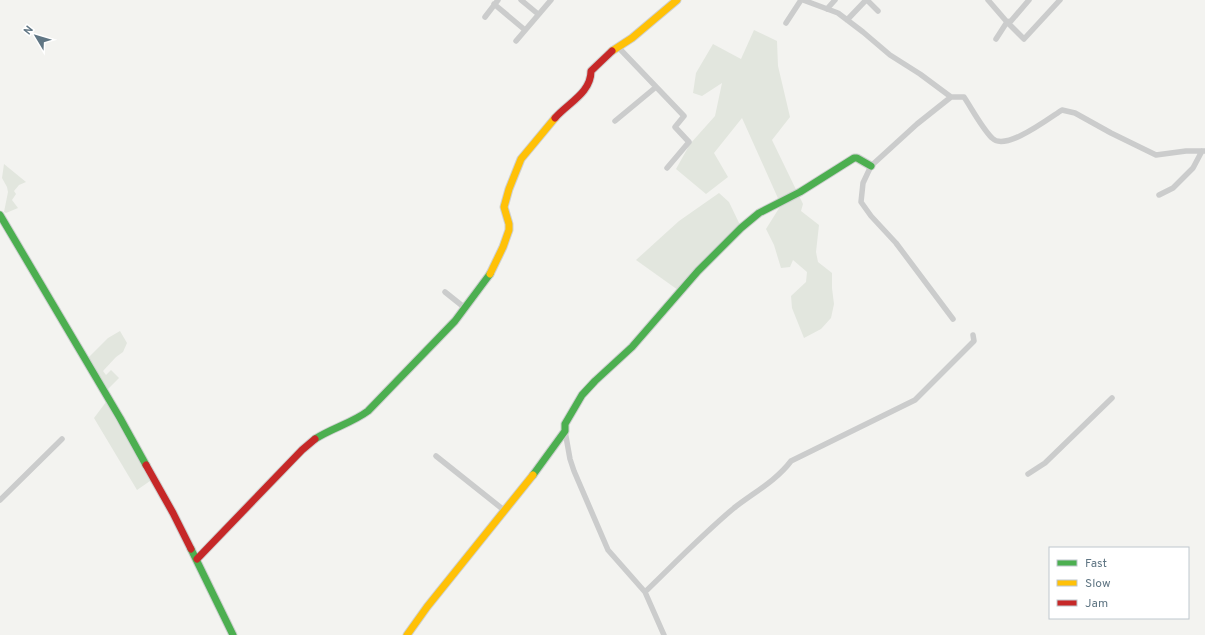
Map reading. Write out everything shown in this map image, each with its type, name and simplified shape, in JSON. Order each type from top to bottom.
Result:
[{"type":"street","points":[[521,0],[538,14]]},
{"type":"street","points":[[516,41],[551,0]]},
{"type":"street","points":[[197,560],[301,451],[316,438],[326,432],[349,424],[360,418],[455,321],[492,271],[503,247],[509,230],[509,224],[504,207],[509,189],[521,159],[558,115],[583,93],[591,79],[591,70],[610,52],[632,38],[677,0]]},
{"type":"street","points":[[786,23],[802,0],[838,13],[890,55],[920,74],[951,97],[964,97],[992,139],[1000,142],[1013,140],[1062,110],[1076,113],[1111,133],[1156,155],[1204,151]]},
{"type":"street","points":[[827,9],[835,0]]},
{"type":"street","points":[[847,20],[866,0],[878,12]]},
{"type":"street","points":[[996,39],[1007,22],[1011,20],[1029,0]]},
{"type":"street","points":[[992,1],[1007,22],[1024,39],[1060,0]]},
{"type":"street","points":[[486,17],[496,2],[525,30]]},
{"type":"street","points":[[618,47],[684,116],[675,127],[689,142],[667,168]]},
{"type":"street","points":[[616,121],[656,87]]},
{"type":"street","points":[[951,97],[917,124],[871,166],[863,183],[861,202],[871,216],[896,243],[953,318]]},
{"type":"street","points":[[1159,195],[1173,188],[1193,168],[1204,151]]},
{"type":"street","points":[[664,635],[645,592],[608,550],[574,471],[570,459],[565,424],[582,395],[632,347],[698,271],[740,228],[759,213],[800,192],[854,158],[857,158],[871,166]]},
{"type":"street","points":[[0,215],[120,418],[174,514],[233,635]]},
{"type":"street","points":[[445,292],[465,308]]},
{"type":"street","points":[[645,592],[706,532],[735,507],[784,471],[791,461],[915,400],[974,341],[973,336]]},
{"type":"street","points":[[1028,474],[1045,463],[1112,398]]},
{"type":"street","points":[[407,635],[427,607],[505,511],[565,431]]},
{"type":"street","points":[[0,500],[62,439]]},
{"type":"street","points":[[436,456],[505,511]]},
{"type":"shaded area","points":[[754,30],[777,41],[778,66],[790,117],[772,140],[803,204],[801,211],[819,225],[816,252],[818,262],[832,273],[834,304],[831,318],[821,329],[804,338],[792,308],[791,296],[806,282],[807,272],[793,260],[790,267],[781,268],[774,245],[766,229],[781,205],[742,118],[714,153],[728,177],[706,194],[676,169],[690,144],[715,116],[722,83],[702,96],[693,93],[696,73],[713,44],[741,59]]},
{"type":"shaded area","points":[[4,164],[26,182],[19,185],[14,191],[16,194],[12,200],[18,208],[6,213],[4,212],[8,192],[2,178]]},
{"type":"shaded area","points":[[719,193],[729,202],[740,225],[698,266],[678,290],[636,260],[679,221]]},
{"type":"shaded area","points":[[120,331],[127,343],[123,352],[103,371],[106,375],[111,370],[119,378],[105,392],[86,360],[108,338]]},
{"type":"shaded area","points":[[106,402],[150,481],[137,490],[94,418]]},
{"type":"traffic: fast","points":[[533,475],[565,431],[565,424],[582,395],[632,347],[698,271],[741,228],[759,213],[800,192],[854,158],[857,158],[871,166]]},
{"type":"traffic: fast","points":[[0,215],[120,418],[146,465]]},
{"type":"traffic: fast","points":[[315,439],[368,411],[455,321],[490,274]]},
{"type":"traffic: fast","points":[[191,549],[233,635]]},
{"type":"traffic: slow","points":[[612,51],[632,38],[677,0]]},
{"type":"traffic: slow","points":[[490,274],[503,247],[509,230],[509,224],[504,207],[509,189],[521,159],[555,118]]},
{"type":"traffic: slow","points":[[407,635],[427,607],[533,475]]},
{"type":"traffic: jam","points":[[555,118],[583,92],[590,79],[591,71],[612,51]]},
{"type":"traffic: jam","points":[[197,559],[302,450],[315,439]]},
{"type":"traffic: jam","points":[[146,465],[191,549]]}]
